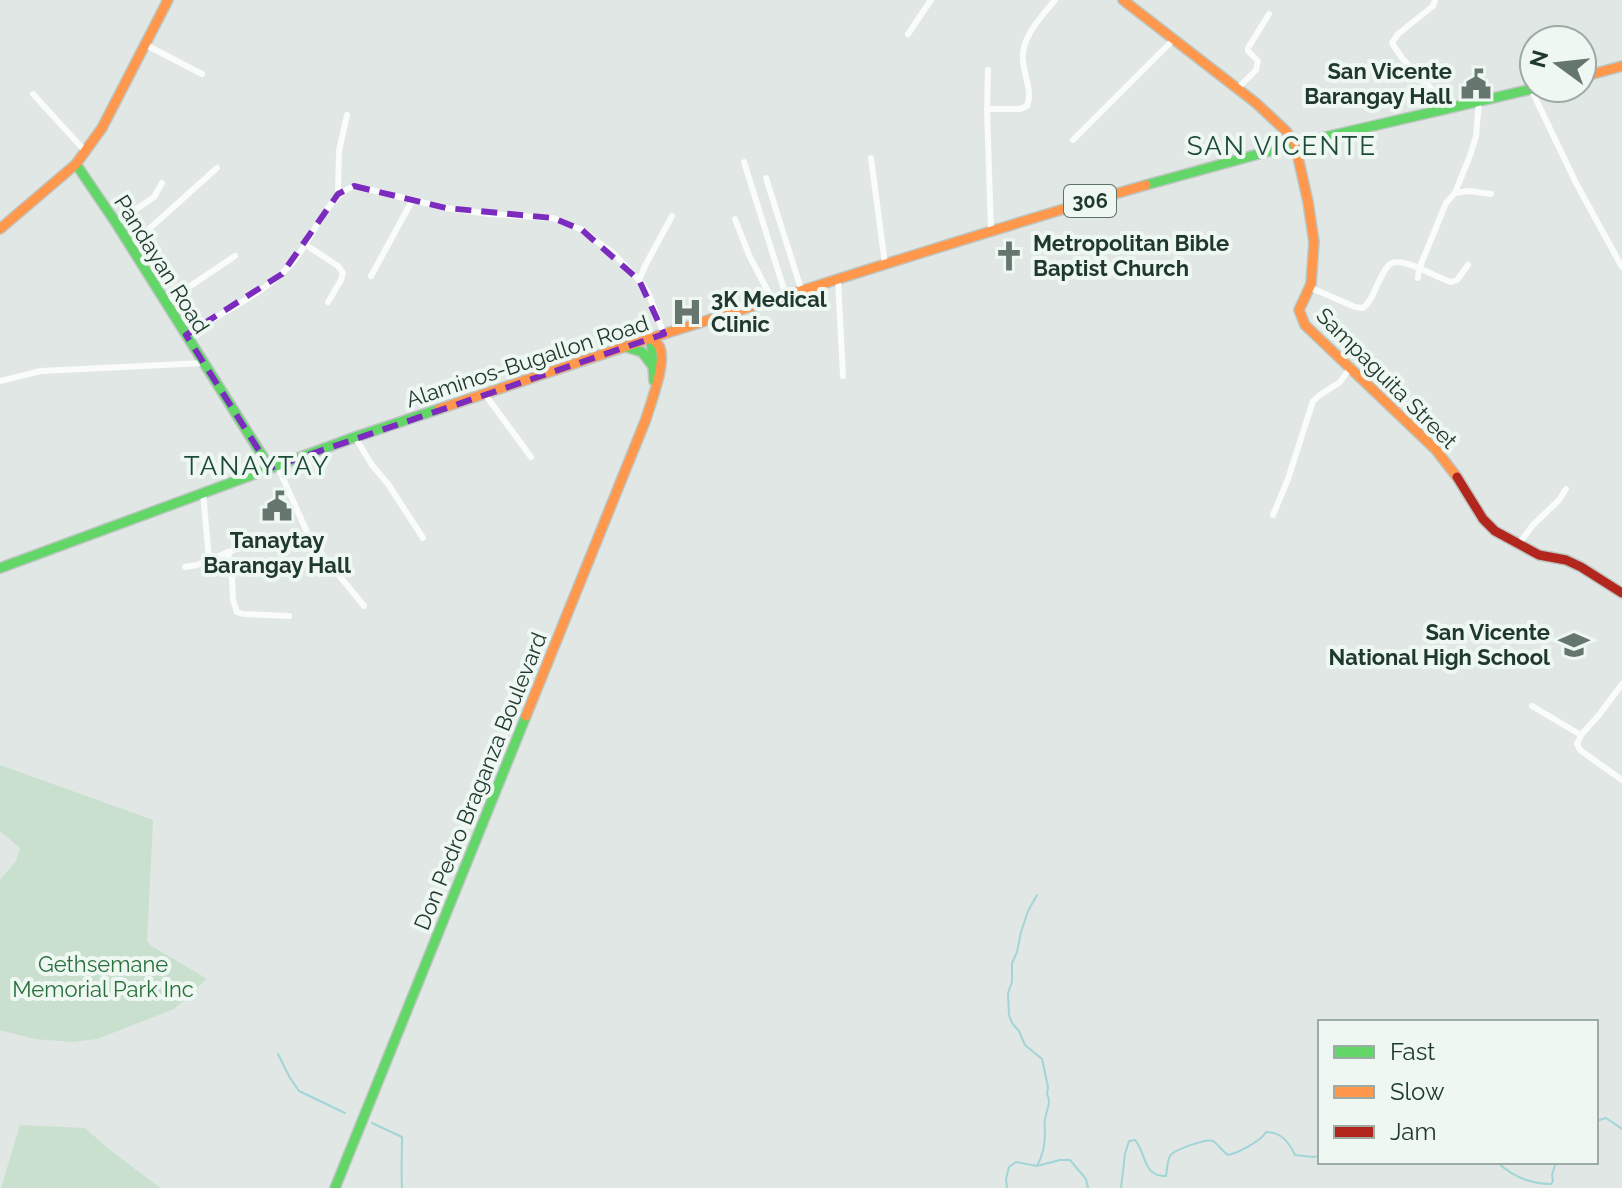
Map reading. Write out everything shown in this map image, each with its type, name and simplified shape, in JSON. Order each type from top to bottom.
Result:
[{"type":"main road","points":[[0,229],[76,164],[102,128],[168,0]]},
{"type":"main road","points":[[1123,0],[1267,113],[1295,144]]},
{"type":"main road","points":[[1598,73],[1622,66]]},
{"type":"main road","name":"Alaminos-Bugallon Road","points":[[0,568],[273,466],[484,393],[991,230],[1295,144],[1518,93]]},
{"type":"main road","name":"Sampaguita Street","points":[[1295,144],[1314,242],[1309,287],[1299,310],[1301,320],[1446,461],[1483,519],[1495,531],[1539,555],[1566,560],[1581,567],[1622,593]]},
{"type":"main road","name":"Pandayan Road","points":[[76,164],[273,466]]},
{"type":"main road","points":[[626,347],[646,354],[656,369],[668,332]]},
{"type":"main road","name":"Don Pedro Braganza Boulevard","points":[[335,1188],[649,409],[656,369],[651,338]]},
{"type":"street","points":[[908,34],[931,0]]},
{"type":"street","points":[[987,109],[1020,109],[1027,106],[1030,95],[1023,64],[1023,47],[1055,0]]},
{"type":"street","points":[[1435,0],[1433,6],[1398,34],[1392,43],[1402,58],[1451,109]]},
{"type":"street","points":[[1237,89],[1258,66],[1258,61],[1248,48],[1269,14]]},
{"type":"street","points":[[1073,140],[1173,40]]},
{"type":"street","points":[[146,45],[202,74]]},
{"type":"street","points":[[988,70],[991,230]]},
{"type":"street","points":[[33,94],[85,151]]},
{"type":"street","points":[[1418,278],[1446,203],[1455,193],[1471,153],[1479,102]]},
{"type":"street","points":[[1541,104],[1576,183],[1622,267]]},
{"type":"street","points":[[338,194],[339,151],[347,115]]},
{"type":"street","points":[[871,158],[885,264]]},
{"type":"street","points":[[744,162],[786,296]]},
{"type":"street","points":[[130,246],[217,168]]},
{"type":"street","points":[[766,178],[802,292]]},
{"type":"street","points":[[116,223],[154,197],[162,183]]},
{"type":"street","points":[[186,335],[282,274],[306,245],[338,194],[359,186],[459,210],[553,218],[582,230],[614,254],[639,280],[668,332]]},
{"type":"street","points":[[1455,193],[1491,194]]},
{"type":"street","points":[[371,276],[412,201]]},
{"type":"street","points":[[639,280],[672,216]]},
{"type":"street","points":[[735,219],[749,255],[773,301]]},
{"type":"street","points":[[306,245],[338,266],[343,273],[328,302]]},
{"type":"street","points":[[165,303],[235,256]]},
{"type":"street","points":[[1309,287],[1363,308],[1390,264],[1403,263],[1451,282],[1457,280],[1468,265]]},
{"type":"street","points":[[838,280],[843,376]]},
{"type":"street","points":[[0,381],[41,371],[204,363]]},
{"type":"street","points":[[1273,515],[1313,401],[1340,382],[1351,367]]},
{"type":"street","points":[[484,393],[531,457]]},
{"type":"street","points":[[355,437],[423,538]]},
{"type":"street","points":[[273,466],[306,533],[364,606]]},
{"type":"street","points":[[1518,545],[1566,489]]},
{"type":"street","points":[[203,492],[209,560]]},
{"type":"street","points":[[185,567],[241,547]]},
{"type":"street","points":[[228,552],[237,612],[289,616]]},
{"type":"street","points":[[1622,684],[1577,744],[1580,750],[1622,780]]},
{"type":"street","points":[[1532,706],[1581,735]]},
{"type":"highlighted area","points":[[354,186],[446,208],[553,218],[582,230],[639,280],[664,334],[270,468],[186,335],[282,274],[338,194]]},
{"type":"green space","name":"Gethsemane Memorial Park Inc","points":[[0,765],[153,820],[147,940],[150,945],[207,979],[174,1009],[97,1039],[72,1042],[35,1039],[0,1030],[0,880],[16,861],[20,848],[0,831]]},
{"type":"green space","points":[[20,1125],[85,1128],[160,1188],[1,1188]]},
{"type":"waterway","points":[[1037,895],[1021,932],[1008,993],[1012,1023],[1025,1045],[1042,1059],[1048,1087],[1044,1142],[1037,1166]]},
{"type":"waterway","points":[[278,1054],[299,1091],[345,1113]]},
{"type":"waterway","points":[[1598,1120],[1606,1118],[1622,1129]]},
{"type":"waterway","points":[[372,1123],[402,1137],[402,1188]]},
{"type":"waterway","points":[[1121,1188],[1125,1154],[1129,1141],[1135,1140],[1149,1168],[1158,1175],[1166,1176],[1170,1156],[1183,1148],[1213,1141],[1228,1155],[1249,1146],[1266,1132],[1284,1139],[1295,1155],[1318,1156]]},
{"type":"waterway","points":[[1007,1188],[1009,1167],[1016,1162],[1037,1166],[1060,1160],[1070,1160],[1086,1179],[1088,1188]]},
{"type":"waterway","points":[[1500,1164],[1522,1178],[1551,1184],[1555,1164]]},
{"type":"traffic: fast","points":[[1146,185],[1295,144],[1518,92]]},
{"type":"traffic: fast","points":[[76,164],[270,468]]},
{"type":"traffic: fast","points":[[651,338],[654,381]]},
{"type":"traffic: fast","points":[[626,347],[642,352],[652,365]]},
{"type":"traffic: fast","points":[[0,568],[439,409]]},
{"type":"traffic: fast","points":[[335,1188],[526,716]]},
{"type":"traffic: slow","points":[[0,229],[76,164],[102,128],[168,0]]},
{"type":"traffic: slow","points":[[1123,0],[1256,103],[1286,131],[1295,144],[1314,242],[1311,284],[1299,310],[1305,325],[1436,450],[1457,477]]},
{"type":"traffic: slow","points":[[1598,73],[1622,66]]},
{"type":"traffic: slow","points":[[651,338],[1146,185]]},
{"type":"traffic: slow","points":[[439,409],[651,338]]},
{"type":"traffic: slow","points":[[526,716],[646,419],[661,363],[660,348],[651,338]]},
{"type":"traffic: jam","points":[[1457,477],[1483,519],[1495,531],[1539,555],[1566,560],[1581,567],[1622,593]]},
{"type":"place","name":"San Vicente Barangay Hall","points":[[1476,84]]},
{"type":"place","name":"Metropolitan Bible Baptist Church","points":[[1009,256]]},
{"type":"place","name":"3K Medical Clinic","points":[[687,312]]},
{"type":"place","name":"Tanaytay Barangay Hall","points":[[277,506]]},
{"type":"place","name":"San Vicente National High School","points":[[1574,645]]},
{"type":"district","name":"SAN VICENTE","points":[[1282,146]]},
{"type":"district","name":"TANAYTAY","points":[[257,466]]}]
